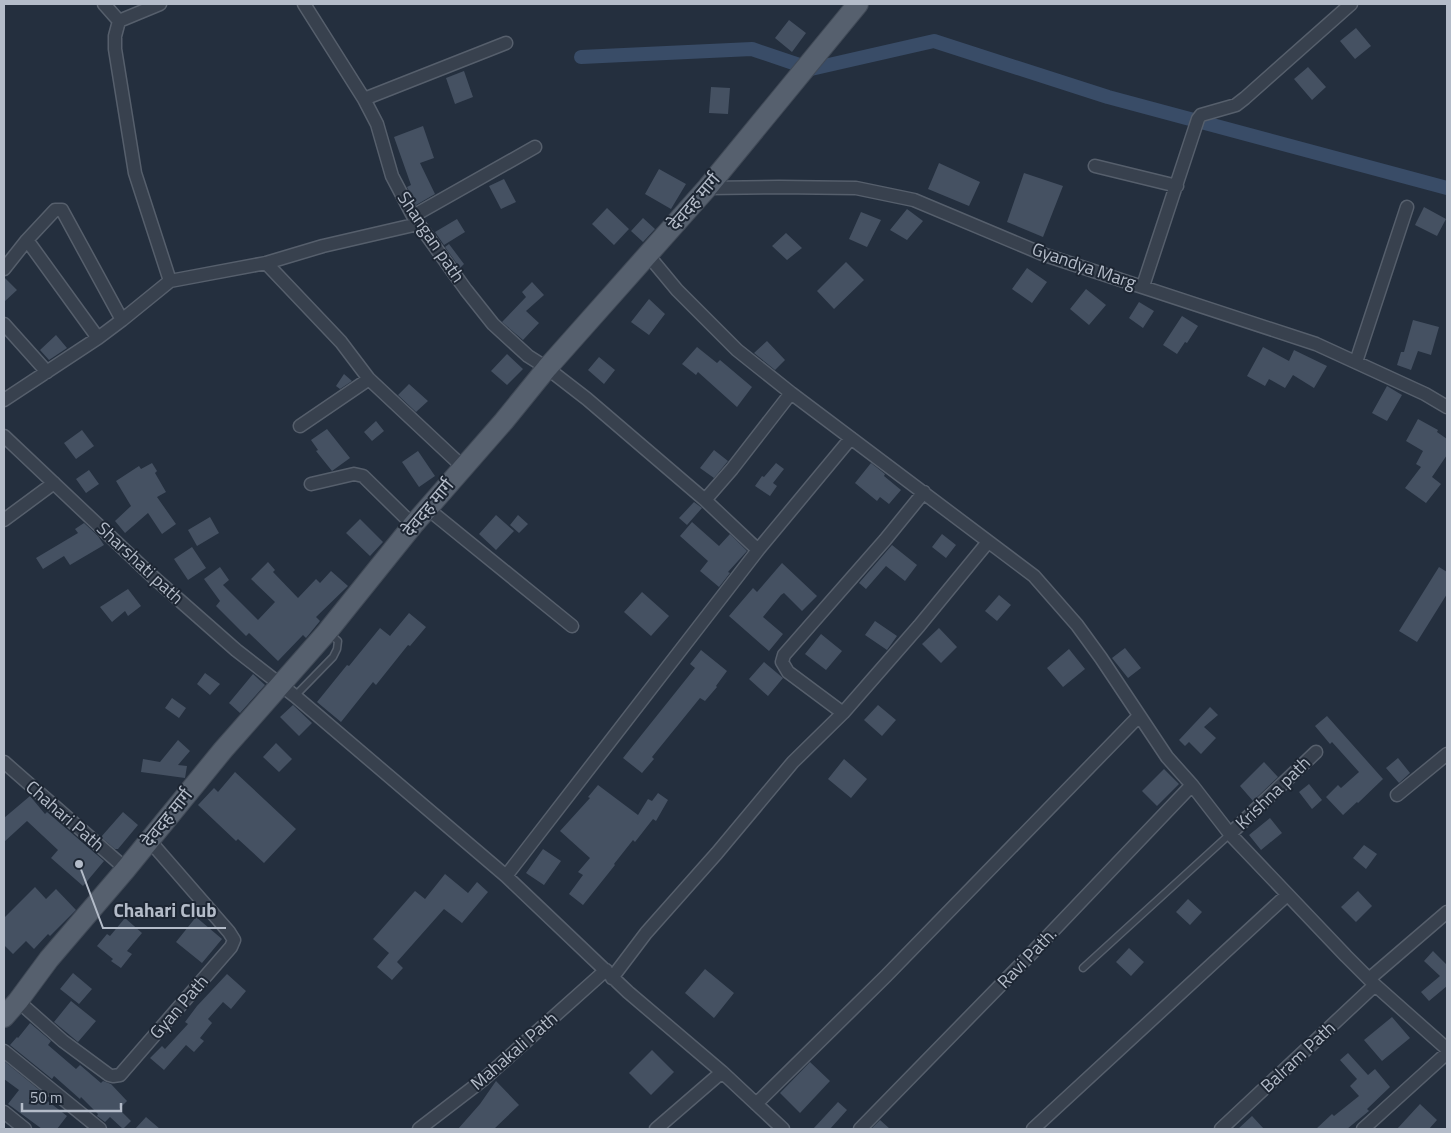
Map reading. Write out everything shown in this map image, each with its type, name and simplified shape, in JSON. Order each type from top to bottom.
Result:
[{"type":"main road","name":"देवदह मार्ग","points":[[4,1016],[223,750],[288,690],[327,632],[413,525],[504,421],[547,368],[707,188],[858,4]]},
{"type":"street","points":[[104,4],[119,21]]},
{"type":"street","points":[[119,21],[160,4]]},
{"type":"street","name":"Shangan path","points":[[304,4],[364,99],[377,124],[392,176],[416,220],[493,324],[528,356],[547,368],[624,430],[705,500],[758,550]]},
{"type":"street","points":[[1143,286],[1198,119],[1201,115],[1236,105],[1246,98],[1351,4]]},
{"type":"street","points":[[119,21],[115,49],[135,173],[170,281]]},
{"type":"street","points":[[364,99],[506,43]]},
{"type":"street","points":[[4,400],[98,338],[170,281],[266,264],[416,220],[535,148]]},
{"type":"street","points":[[1095,166],[1177,186]]},
{"type":"street","name":"Gyandya Marg","points":[[707,188],[856,188],[914,200],[1045,255],[1316,344],[1425,394],[1447,407]]},
{"type":"street","points":[[1356,362],[1407,207]]},
{"type":"street","points":[[4,269],[26,240],[55,210],[62,210],[122,320]]},
{"type":"street","points":[[26,240],[98,338]]},
{"type":"street","points":[[648,255],[677,290],[731,344],[791,394],[1034,576],[1054,597],[1102,658],[1167,757],[1192,784],[1230,834],[1372,982],[1447,1049]]},
{"type":"street","points":[[266,264],[341,342],[369,379],[463,468]]},
{"type":"street","points":[[4,324],[48,372]]},
{"type":"street","points":[[300,426],[369,379]]},
{"type":"street","points":[[705,500],[791,394]]},
{"type":"street","name":"Sharshati path","points":[[4,436],[152,576],[229,644],[288,690],[506,876],[609,974],[722,1072],[783,1129]]},
{"type":"street","points":[[506,876],[758,550],[850,438]]},
{"type":"street","points":[[311,484],[359,474],[413,525]]},
{"type":"street","points":[[4,520],[54,483]]},
{"type":"street","points":[[843,713],[788,672],[782,662],[784,655],[885,540],[924,492]]},
{"type":"street","points":[[428,509],[572,626]]},
{"type":"street","name":"Mahakali Path","points":[[420,1129],[609,974],[717,853],[793,762],[843,713],[920,626],[988,542]]},
{"type":"street","points":[[756,1104],[886,976],[1139,716]]},
{"type":"street","name":"Krishna path","points":[[1230,834],[1316,752]]},
{"type":"street","points":[[1397,795],[1447,754]]},
{"type":"street","name":"Chahari Path","points":[[4,762],[126,869]]},
{"type":"street","name":"Ravi Path.","points":[[860,1129],[1035,950],[1192,784]]},
{"type":"street","name":"Gyan Path","points":[[18,1001],[63,1040],[109,1075],[120,1075],[231,947],[234,940],[229,932],[149,840]]},
{"type":"street","points":[[1033,1129],[1287,895]]},
{"type":"street","name":"Balram Path","points":[[1221,1129],[1447,912]]},
{"type":"street","points":[[4,1051],[100,1129]]},
{"type":"street","points":[[1363,1129],[1447,1053]]},
{"type":"street","points":[[656,1129],[722,1072]]},
{"type":"street","points":[[4,1112],[25,1129]]},
{"type":"lane","points":[[1083,968],[1230,834]]},
{"type":"building","points":[[789,20],[806,33],[792,52],[775,38]]},
{"type":"building","points":[[1356,28],[1371,46],[1355,59],[1340,41]]},
{"type":"building","points":[[1308,67],[1326,87],[1312,100],[1294,79]]},
{"type":"building","points":[[464,71],[473,97],[455,104],[446,78]]},
{"type":"building","points":[[711,87],[730,88],[728,114],[709,113]]},
{"type":"building","points":[[423,126],[434,158],[420,163],[435,194],[416,205],[407,187],[411,185],[394,137]]},
{"type":"building","points":[[939,163],[980,182],[969,206],[928,189]]},
{"type":"building","points":[[659,169],[686,184],[671,209],[645,194]]},
{"type":"building","points":[[1024,173],[1063,186],[1043,237],[1007,222]]},
{"type":"building","points":[[504,179],[516,202],[501,209],[489,186]]},
{"type":"building","points":[[1424,207],[1446,219],[1437,236],[1415,225]]},
{"type":"building","points":[[607,208],[629,229],[614,245],[592,224]]},
{"type":"building","points":[[907,209],[923,221],[907,240],[890,230]]},
{"type":"building","points":[[861,212],[881,220],[867,247],[849,239]]},
{"type":"building","points":[[643,218],[655,229],[643,242],[631,231]]},
{"type":"building","points":[[457,219],[465,232],[444,245],[435,232]]},
{"type":"building","points":[[786,233],[802,248],[787,260],[772,246]]},
{"type":"building","points":[[449,244],[464,264],[460,268],[445,247]]},
{"type":"building","points":[[846,262],[864,280],[834,309],[817,291]]},
{"type":"building","points":[[1027,268],[1047,282],[1032,303],[1012,289]]},
{"type":"building","points":[[4,277],[17,290],[4,302]]},
{"type":"building","points":[[532,282],[544,295],[526,311],[539,323],[523,340],[502,322],[526,297],[522,292]]},
{"type":"building","points":[[1086,289],[1106,305],[1089,325],[1070,309]]},
{"type":"building","points":[[649,299],[665,314],[649,335],[631,322]]},
{"type":"building","points":[[1139,302],[1154,311],[1143,328],[1129,318]]},
{"type":"building","points":[[1182,316],[1198,326],[1177,354],[1163,345]]},
{"type":"building","points":[[1413,320],[1439,327],[1431,355],[1418,351],[1411,370],[1397,365],[1401,352],[1404,352]]},
{"type":"building","points":[[56,335],[67,348],[49,360],[40,350]]},
{"type":"building","points":[[767,341],[785,360],[775,370],[754,353]]},
{"type":"building","points":[[697,347],[717,363],[720,360],[752,387],[737,407],[698,372],[696,375],[682,364]]},
{"type":"building","points":[[1263,347],[1289,361],[1294,350],[1327,366],[1314,388],[1293,375],[1285,388],[1269,379],[1265,386],[1247,376]]},
{"type":"building","points":[[507,354],[523,369],[507,385],[491,371]]},
{"type":"building","points":[[599,357],[615,370],[604,384],[588,370]]},
{"type":"building","points":[[344,374],[352,381],[340,389],[336,386]]},
{"type":"building","points":[[409,384],[428,401],[416,412],[398,395]]},
{"type":"building","points":[[1387,386],[1402,395],[1387,421],[1372,413]]},
{"type":"building","points":[[1418,419],[1438,430],[1437,432],[1447,439],[1447,455],[1432,477],[1441,484],[1426,503],[1405,488],[1421,467],[1416,464],[1423,451],[1406,441]]},
{"type":"building","points":[[376,421],[384,431],[372,441],[364,432]]},
{"type":"building","points":[[327,429],[350,458],[332,471],[316,451],[318,450],[311,440]]},
{"type":"building","points":[[82,430],[94,446],[76,459],[64,443]]},
{"type":"building","points":[[714,450],[728,461],[714,478],[700,468]]},
{"type":"building","points":[[418,451],[435,476],[419,487],[402,462]]},
{"type":"building","points":[[152,463],[157,471],[155,473],[166,492],[157,497],[176,524],[162,534],[148,513],[125,533],[115,521],[131,506],[116,481],[139,466],[141,469]]},
{"type":"building","points":[[776,463],[784,469],[773,483],[777,486],[770,496],[755,486],[762,476],[764,477]]},
{"type":"building","points":[[871,463],[901,490],[889,504],[880,497],[877,501],[855,483]]},
{"type":"building","points":[[89,470],[99,484],[86,493],[76,479]]},
{"type":"building","points":[[694,502],[702,508],[687,525],[679,518]]},
{"type":"building","points":[[496,515],[514,531],[496,550],[479,534]]},
{"type":"building","points":[[518,515],[528,524],[519,533],[510,525]]},
{"type":"building","points":[[210,517],[219,533],[197,546],[188,530]]},
{"type":"building","points":[[360,519],[383,542],[370,556],[346,533]]},
{"type":"building","points":[[692,522],[719,546],[730,534],[747,551],[728,572],[730,573],[719,587],[700,571],[708,561],[680,536]]},
{"type":"building","points":[[84,523],[98,536],[104,545],[70,565],[64,556],[43,569],[36,558],[78,533],[75,529]]},
{"type":"building","points":[[942,534],[956,545],[946,558],[932,547]]},
{"type":"building","points":[[892,545],[917,565],[905,581],[886,566],[866,589],[859,583]]},
{"type":"building","points":[[192,547],[206,568],[188,580],[174,559]]},
{"type":"building","points":[[268,562],[275,570],[273,572],[298,598],[316,579],[320,583],[331,571],[348,586],[316,617],[320,621],[306,638],[303,635],[278,661],[249,633],[246,636],[216,606],[220,601],[204,579],[220,567],[229,580],[223,585],[258,620],[275,602],[251,579]]},
{"type":"building","points":[[782,563],[817,596],[802,611],[784,593],[781,595],[763,617],[783,634],[769,651],[729,616],[753,588],[757,592]]},
{"type":"building","points":[[1439,567],[1447,572],[1447,594],[1417,642],[1399,631]]},
{"type":"building","points":[[128,589],[141,606],[128,616],[125,611],[112,622],[100,607]]},
{"type":"building","points":[[642,592],[669,616],[651,636],[624,612]]},
{"type":"building","points":[[999,595],[1011,605],[997,621],[985,611]]},
{"type":"building","points":[[409,613],[426,627],[410,646],[408,645],[376,685],[373,682],[341,722],[317,702],[380,628],[390,636]]},
{"type":"building","points":[[875,621],[897,636],[887,650],[865,635]]},
{"type":"building","points":[[939,628],[957,647],[941,663],[922,644]]},
{"type":"building","points":[[821,634],[842,651],[826,670],[805,654]]},
{"type":"building","points":[[1125,648],[1141,668],[1128,678],[1112,658]]},
{"type":"building","points":[[1069,649],[1085,669],[1063,687],[1047,668]]},
{"type":"building","points":[[701,650],[727,671],[705,701],[700,698],[652,757],[654,759],[642,773],[623,758],[695,668],[690,664]]},
{"type":"building","points":[[764,662],[783,678],[768,696],[749,679]]},
{"type":"building","points":[[205,673],[220,684],[210,695],[197,684]]},
{"type":"building","points":[[253,674],[265,685],[240,713],[229,703]]},
{"type":"building","points":[[172,698],[186,708],[179,718],[165,708]]},
{"type":"building","points":[[293,705],[312,723],[299,736],[280,717]]},
{"type":"building","points":[[878,705],[896,720],[882,736],[864,720]]},
{"type":"building","points":[[1210,707],[1218,715],[1204,727],[1216,738],[1201,754],[1189,742],[1185,746],[1179,740]]},
{"type":"building","points":[[1327,716],[1383,779],[1343,815],[1326,797],[1338,785],[1341,788],[1359,772],[1332,742],[1330,744],[1315,726]]},
{"type":"building","points":[[178,740],[190,751],[178,765],[187,766],[185,778],[141,772],[143,759],[160,762]]},
{"type":"building","points":[[276,743],[292,759],[279,772],[263,757]]},
{"type":"building","points":[[1398,758],[1410,773],[1399,783],[1386,768]]},
{"type":"building","points":[[844,759],[867,779],[851,798],[828,779]]},
{"type":"building","points":[[1264,762],[1278,777],[1253,801],[1240,786]]},
{"type":"building","points":[[1164,769],[1179,784],[1157,806],[1142,791]]},
{"type":"building","points":[[235,772],[296,829],[264,863],[238,839],[236,841],[198,805],[214,788],[218,792]]},
{"type":"building","points":[[1309,784],[1322,800],[1312,809],[1299,792]]},
{"type":"building","points":[[598,785],[638,815],[648,799],[652,801],[658,793],[668,800],[656,821],[653,819],[635,842],[633,840],[583,905],[569,894],[583,875],[578,872],[590,858],[560,831],[590,798],[588,797]]},
{"type":"building","points":[[30,796],[45,814],[47,812],[104,861],[83,886],[51,858],[58,850],[27,821],[4,842],[4,818]]},
{"type":"building","points":[[123,812],[138,825],[118,849],[115,849],[101,837]]},
{"type":"building","points":[[1270,818],[1282,833],[1261,850],[1249,835]]},
{"type":"building","points":[[1364,845],[1377,854],[1366,869],[1353,858]]},
{"type":"building","points":[[543,849],[561,861],[544,885],[526,873]]},
{"type":"building","points":[[445,874],[468,893],[477,882],[488,892],[462,923],[444,909],[397,962],[403,968],[392,980],[377,967],[389,953],[373,939],[415,891],[425,899]]},
{"type":"building","points":[[35,887],[46,899],[56,889],[76,910],[34,949],[26,941],[13,954],[4,945],[4,918]]},
{"type":"building","points":[[1358,891],[1372,906],[1356,922],[1341,907]]},
{"type":"building","points":[[1188,899],[1202,912],[1190,925],[1176,912]]},
{"type":"building","points":[[196,917],[222,939],[202,963],[176,942]]},
{"type":"building","points":[[125,918],[142,933],[127,951],[132,954],[121,968],[111,961],[113,959],[97,946],[107,934],[110,936]]},
{"type":"building","points":[[1129,948],[1144,962],[1131,976],[1116,962]]},
{"type":"building","points":[[1433,951],[1447,965],[1447,986],[1429,1001],[1421,992],[1440,976],[1424,961]]},
{"type":"building","points":[[705,969],[734,993],[714,1018],[685,993]]},
{"type":"building","points":[[73,973],[92,989],[79,1004],[60,989]]},
{"type":"building","points":[[227,974],[246,991],[231,1009],[223,1002],[208,1019],[212,1023],[200,1038],[204,1041],[194,1052],[186,1045],[164,1070],[150,1058],[162,1046],[165,1049],[188,1024],[185,1022],[197,1006]]},
{"type":"building","points":[[71,1001],[96,1021],[78,1042],[54,1022]]},
{"type":"building","points":[[1392,1017],[1410,1038],[1382,1061],[1364,1040]]},
{"type":"building","points":[[30,1023],[51,1041],[48,1045],[76,1069],[80,1065],[101,1083],[103,1081],[111,1084],[127,1101],[119,1109],[131,1121],[123,1129],[110,1117],[105,1122],[97,1116],[98,1114],[81,1097],[80,1099],[54,1076],[52,1079],[10,1045]]},
{"type":"building","points":[[652,1050],[674,1072],[651,1095],[629,1073]]},
{"type":"building","points":[[1348,1053],[1368,1075],[1375,1069],[1390,1087],[1367,1109],[1369,1111],[1347,1129],[1316,1129],[1332,1114],[1334,1116],[1359,1096],[1350,1086],[1357,1079],[1340,1060]]},
{"type":"building","points":[[4,1061],[42,1092],[40,1095],[67,1116],[57,1129],[42,1129],[8,1104],[19,1090],[4,1079]]},
{"type":"building","points":[[810,1062],[830,1081],[800,1113],[780,1093]]},
{"type":"building","points":[[496,1081],[519,1105],[494,1129],[458,1129],[480,1104]]},
{"type":"building","points":[[838,1102],[847,1110],[830,1129],[813,1129]]},
{"type":"building","points":[[1420,1104],[1437,1120],[1429,1129],[1397,1129]]},
{"type":"building","points":[[1252,1116],[1264,1129],[1238,1129]]},
{"type":"building","points":[[146,1117],[160,1129],[135,1129]]},
{"type":"building","points":[[880,1120],[890,1129],[871,1129]]},
{"type":"waterway","points":[[581,57],[752,49],[811,69],[934,41],[1108,97],[1447,188]]},
{"type":"place","name":"Chahari Club","points":[[79,864]]}]
